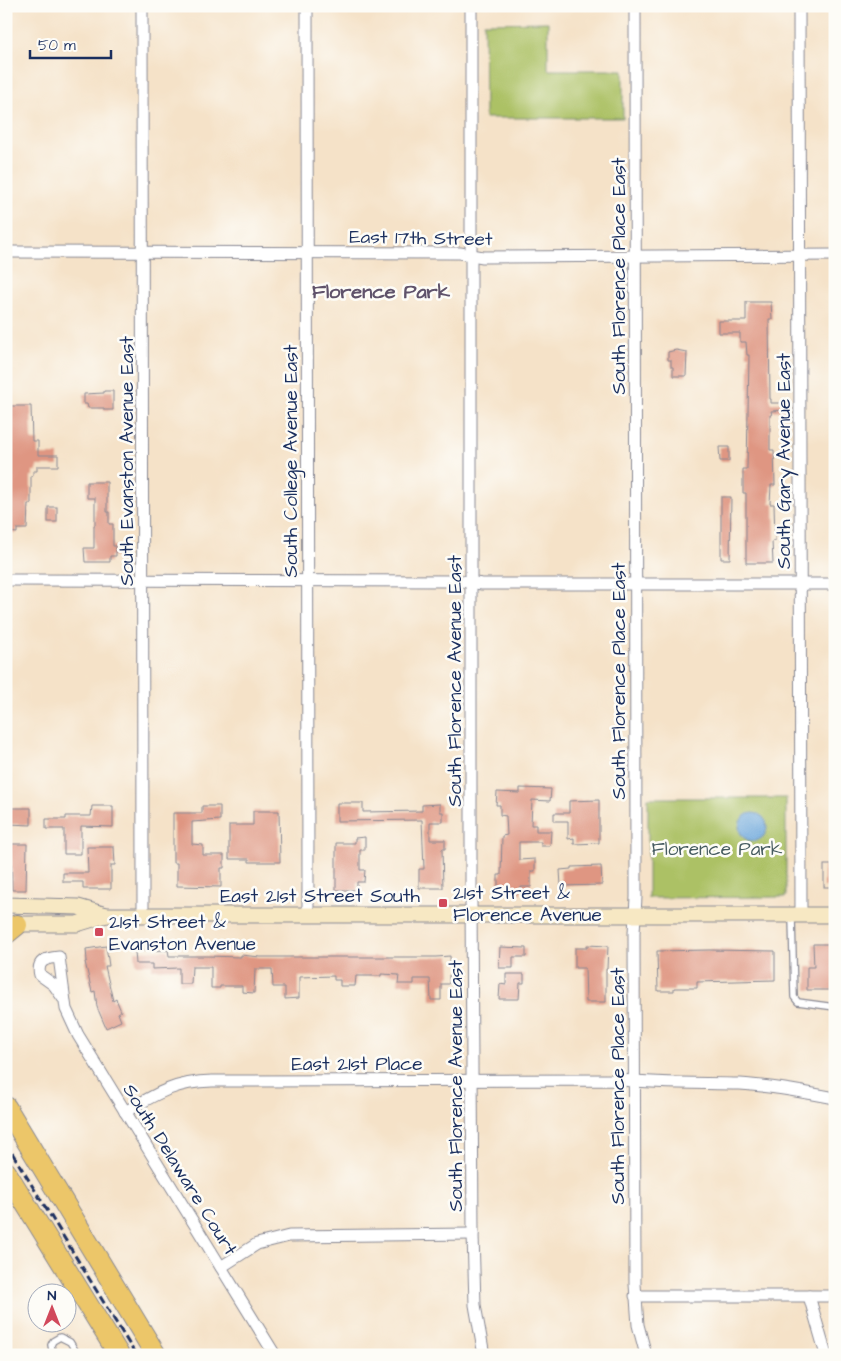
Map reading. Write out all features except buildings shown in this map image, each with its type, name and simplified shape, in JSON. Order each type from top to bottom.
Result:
[{"type":"highway","points":[[6,1107],[156,1355]]},
{"type":"highway","points":[[6,1172],[119,1355]]},
{"type":"highway","points":[[6,1190],[30,1210]]},
{"type":"main road","name":"East 21st Street South","points":[[6,905],[78,907],[106,915],[835,915]]},
{"type":"main road","name":"East 21st Street South","points":[[10,928],[77,924],[106,915]]},
{"type":"street","name":"South Evanston Avenue East","points":[[142,6],[143,915]]},
{"type":"street","name":"South College Avenue East","points":[[307,6],[308,916]]},
{"type":"street","name":"South Florence Avenue East","points":[[471,6],[473,1234],[475,1305],[484,1355]]},
{"type":"street","name":"South Florence Place East","points":[[635,6],[635,1296],[638,1325],[646,1355]]},
{"type":"street","name":"South Gary Avenue East","points":[[796,915],[801,583],[799,6]]},
{"type":"street","name":"East 17th Street","points":[[6,252],[460,253],[483,257],[835,255]]},
{"type":"street","points":[[6,580],[461,581],[482,584],[835,584]]},
{"type":"street","name":"South Delaware Court","points":[[63,998],[68,1015],[78,1035],[276,1355]]},
{"type":"street","name":"East 21st Place","points":[[125,1112],[164,1089],[198,1081],[635,1081],[741,1084],[796,1090],[835,1098]]},
{"type":"street","points":[[221,1266],[257,1244],[289,1236],[473,1234]]},
{"type":"street","points":[[635,1296],[835,1296]]},
{"type":"street","points":[[809,1296],[826,1355]]},
{"type":"lane","points":[[796,915],[794,997],[798,1002],[835,1007]]},
{"type":"lane","points":[[52,1355],[51,1346],[53,1341],[60,1337],[70,1342],[78,1355]]},
{"type":"green space","points":[[548,22],[548,70],[623,70],[623,118],[485,118],[484,23]]},
{"type":"green space","name":"Florence Park","points":[[648,798],[786,798],[786,897],[648,898]]},
{"type":"water","points":[[753,813],[763,817],[767,827],[763,837],[753,841],[743,837],[739,827],[743,817]]},
{"type":"railway","points":[[6,1143],[136,1355]]},
{"type":"place","name":"21st Street & Florence Avenue","points":[[443,903]]},
{"type":"place","name":"21st Street & Evanston Avenue","points":[[99,932]]},
{"type":"district","name":"Florence Park","points":[[381,291]]}]
